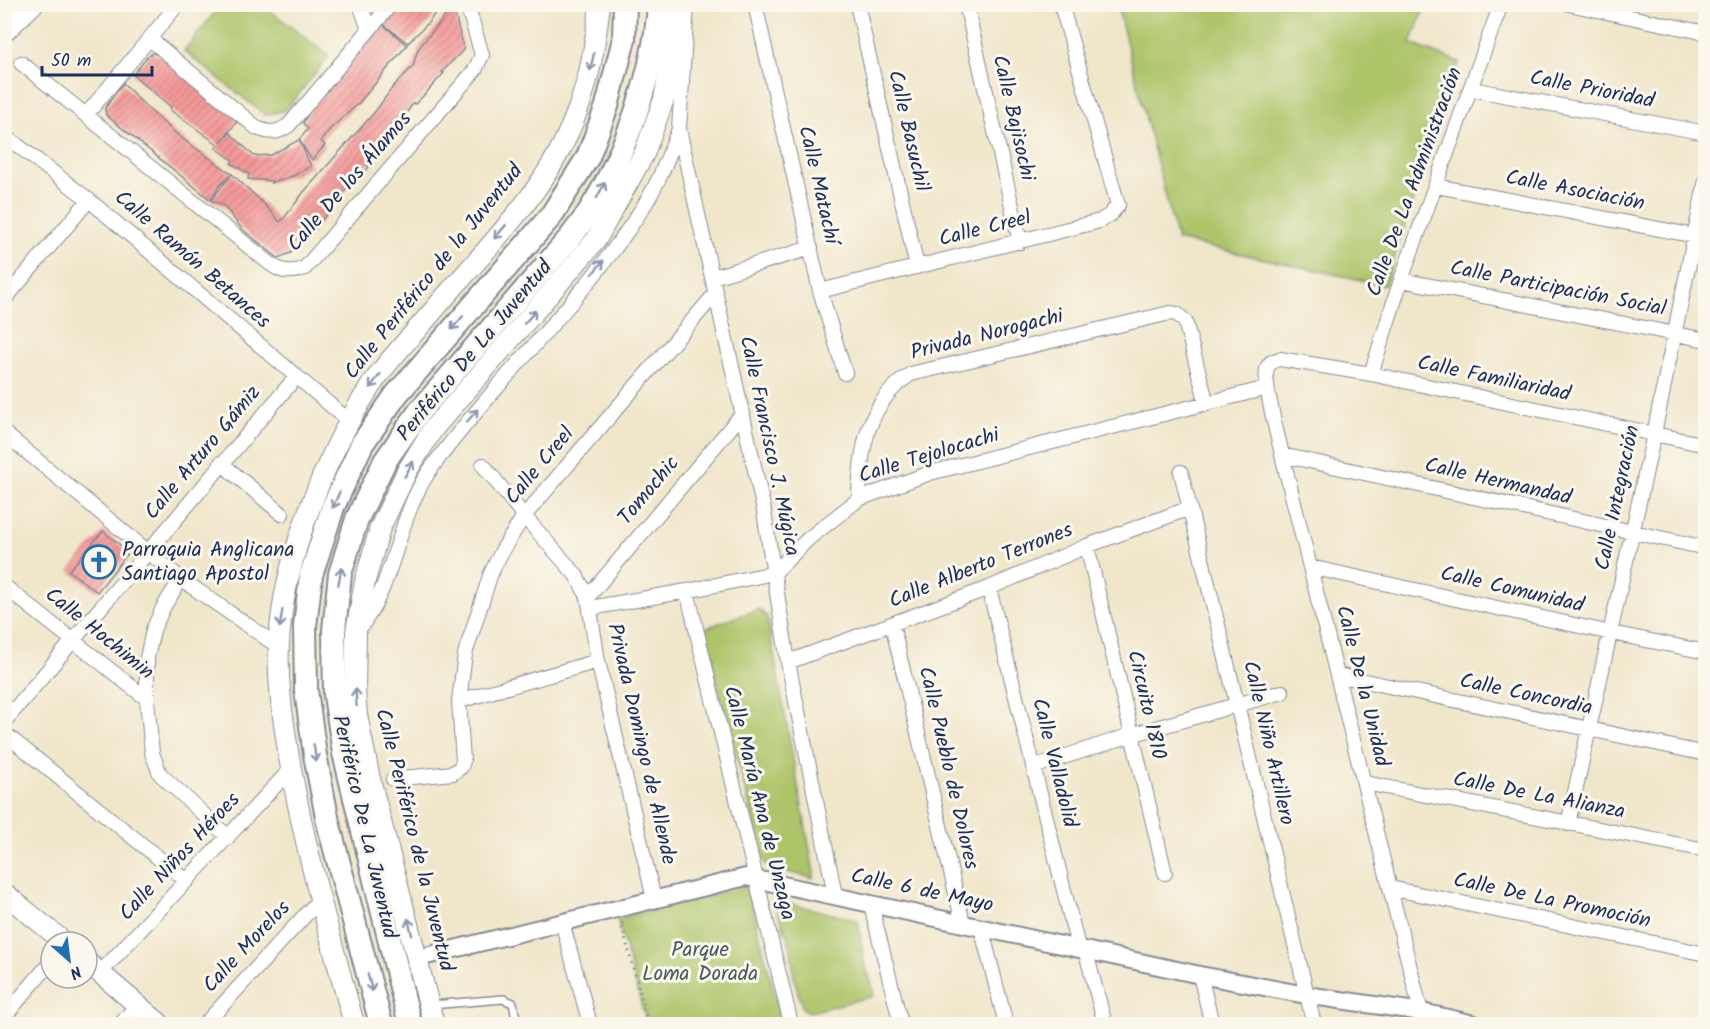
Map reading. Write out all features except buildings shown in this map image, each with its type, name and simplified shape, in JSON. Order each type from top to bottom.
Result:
[{"type":"highway","name":"Periférico De La Juventud","points":[[381,1024],[328,822],[315,755],[306,690],[305,626],[311,575],[333,507],[362,444],[396,394],[551,216],[588,157],[607,106],[624,39],[625,4]]},
{"type":"highway","name":"Periférico De La Juventud","points":[[410,1024],[344,753],[335,695],[334,630],[339,574],[357,519],[385,461],[419,412],[569,239],[591,209],[617,161],[636,111],[657,35],[659,4]]},
{"type":"main road","name":"Calle Periférico de la Juventud","points":[[350,1021],[321,898],[299,819],[279,699],[280,622],[292,565],[312,502],[349,421],[372,384],[531,195],[565,142],[583,95],[593,58],[600,4]]},
{"type":"main road","name":"Calle Periférico de la Juventud","points":[[434,1024],[370,779],[357,716],[356,631],[365,581],[380,528],[406,495],[407,471],[433,429],[596,240],[644,154],[664,99],[676,32],[677,4]]},
{"type":"main road","points":[[4,32],[27,7]]},
{"type":"main road","points":[[4,893],[49,930]]},
{"type":"main road","points":[[99,972],[160,1024]]},
{"type":"street","points":[[86,115],[178,4]]},
{"type":"street","points":[[360,4],[369,30]]},
{"type":"street","points":[[150,39],[257,128],[273,133],[289,125],[391,4]]},
{"type":"street","name":"Calle De los Álamos","points":[[21,63],[277,269],[294,272],[304,268],[475,70],[482,55],[467,4]]},
{"type":"street","name":"Calle Francisco J. Múgica","points":[[687,4],[679,129],[763,506],[788,662],[835,895]]},
{"type":"street","name":"Calle Matachí","points":[[755,4],[820,291],[845,373]]},
{"type":"street","name":"Calle Basuchil","points":[[857,4],[917,267]]},
{"type":"street","name":"Calle Bajisochi","points":[[966,4],[1020,242]]},
{"type":"street","name":"Calle Creel","points":[[820,291],[1100,222],[1110,215],[1118,205],[1061,4]]},
{"type":"street","name":"Calle De La Administración","points":[[1371,374],[1401,280],[1501,4]]},
{"type":"street","points":[[1569,4],[1706,33]]},
{"type":"street","name":"Calle Prioridad","points":[[1471,88],[1706,133]]},
{"type":"street","points":[[406,495],[426,476],[447,446],[559,316],[618,243],[645,204],[663,171],[679,129]]},
{"type":"street","name":"Calle Ramón Betances","points":[[4,135],[89,200],[349,421]]},
{"type":"street","name":"Calle Integración","points":[[1568,824],[1674,334],[1700,237],[1706,180]]},
{"type":"street","name":"Calle Asociación","points":[[1436,186],[1700,237]]},
{"type":"street","points":[[7,291],[89,200]]},
{"type":"street","points":[[713,277],[811,248]]},
{"type":"street","name":"Calle Participación Social","points":[[1401,280],[1706,340]]},
{"type":"street","name":"Calle Creel","points":[[393,779],[453,773],[461,766],[463,761],[459,700],[465,654],[491,573],[503,549],[524,516],[716,293]]},
{"type":"street","name":"Privada Norogachi","points":[[859,499],[860,465],[869,424],[888,392],[911,374],[1163,313],[1177,314],[1185,321],[1207,404]]},
{"type":"street","name":"Calle Familiaridad","points":[[1274,361],[1284,360],[1371,374],[1706,445]]},
{"type":"street","name":"Calle De la Unidad","points":[[1274,361],[1266,369],[1267,388],[1282,455],[1423,1018]]},
{"type":"street","name":"Calle Arturo Gámiz","points":[[4,722],[296,377]]},
{"type":"street","name":"Calle Tejolocachi","points":[[774,573],[808,539],[859,499],[930,473],[1267,388]]},
{"type":"street","name":"Tomochic","points":[[589,603],[743,413]]},
{"type":"street","points":[[4,433],[181,579],[279,647]]},
{"type":"street","name":"Calle Hermandad","points":[[1282,455],[1706,548]]},
{"type":"street","points":[[221,463],[282,514]]},
{"type":"street","points":[[483,465],[576,575],[589,603],[687,591],[774,573]]},
{"type":"street","name":"Calle Niño Artillero","points":[[1181,472],[1314,1024]]},
{"type":"street","name":"Calle Alberto Terrones","points":[[788,662],[989,588],[1087,546],[1190,508]]},
{"type":"street","name":"Circuito 1810","points":[[1087,546],[1165,873]]},
{"type":"street","name":"Calle Comunidad","points":[[1310,567],[1706,652]]},
{"type":"street","points":[[147,699],[147,658],[153,630],[164,606],[181,579]]},
{"type":"street","name":"Calle Hochimin","points":[[4,586],[147,699],[152,753],[160,774],[228,837]]},
{"type":"street","name":"Calle Valladolid","points":[[989,588],[1081,948],[1105,1024]]},
{"type":"street","name":"Calle María Ana de Unzaga","points":[[687,591],[791,1024]]},
{"type":"street","name":"Privada Domingo de Allende","points":[[589,603],[598,661],[654,899]]},
{"type":"street","name":"Calle Pueblo de Dolores","points":[[892,624],[963,923]]},
{"type":"street","points":[[459,700],[598,661]]},
{"type":"street","name":"Calle Concordia","points":[[1337,675],[1706,754]]},
{"type":"street","points":[[1033,766],[1282,692]]},
{"type":"street","points":[[4,733],[187,881]]},
{"type":"street","name":"Calle Niños Héroes","points":[[99,963],[187,881],[291,769]]},
{"type":"street","name":"Calle De La Alianza","points":[[1365,783],[1706,850]]},
{"type":"street","name":"Calle 6 de Mayo","points":[[418,958],[746,877],[1200,975],[1423,1018],[1474,1024]]},
{"type":"street","name":"Calle De La Promoción","points":[[1390,888],[1706,954]]},
{"type":"street","name":"Calle Morelos","points":[[204,1024],[321,898]]},
{"type":"street","points":[[871,904],[901,1024]]},
{"type":"street","points":[[562,922],[590,1024]]},
{"type":"street","points":[[981,927],[1006,1024]]},
{"type":"street","points":[[1200,975],[1212,1024]]},
{"type":"street","points":[[4,1017],[39,976]]},
{"type":"street","points":[[121,1024],[137,1005]]},
{"type":"lane","points":[[429,1005],[503,999],[513,1003],[517,1024]]},
{"type":"path","points":[[632,921],[621,924],[649,1024]]},
{"type":"green space","points":[[261,4],[329,56],[286,110],[265,115],[184,51],[221,5]]},
{"type":"green space","points":[[1117,5],[1425,5],[1411,44],[1459,62],[1385,285],[1177,240]]},
{"type":"green space","points":[[759,609],[767,617],[814,873],[813,878],[771,868],[765,864],[703,629]]},
{"type":"green space","name":"Parque Loma Dorada","points":[[747,886],[782,1024],[647,1024],[617,919]]},
{"type":"green space","points":[[791,904],[858,920],[865,966],[874,991],[873,996],[810,1012],[803,1009],[794,978],[791,947],[778,912],[780,906]]},
{"type":"place","name":"Parroquia Anglicana Santiago Apostol","points":[[99,562]]}]
